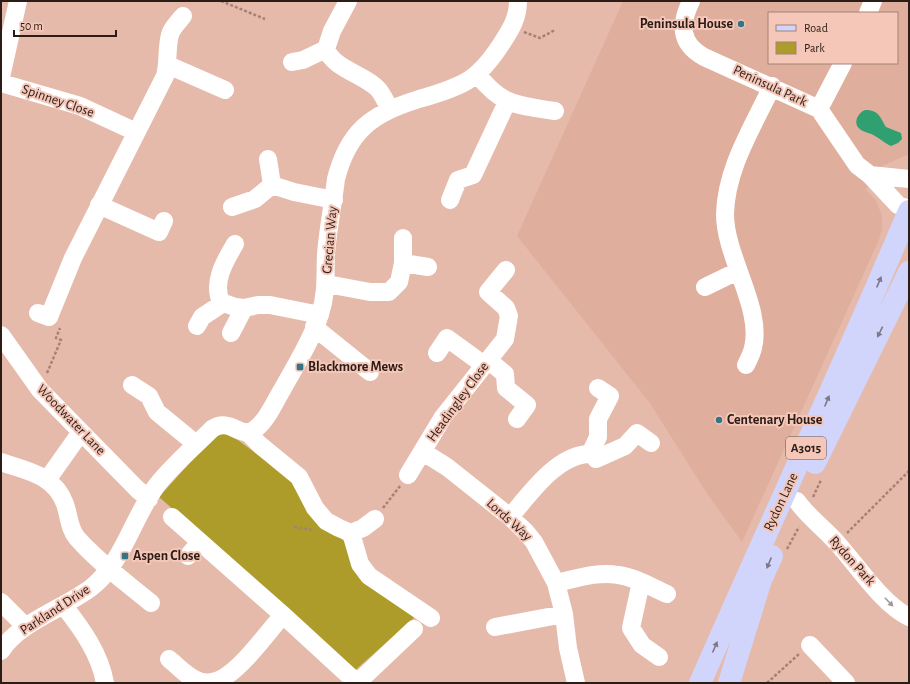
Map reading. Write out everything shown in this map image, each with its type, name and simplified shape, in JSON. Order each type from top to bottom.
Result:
[{"type":"main road","name":"Rydon Lane","points":[[700,683],[742,586],[815,430],[909,210]]},
{"type":"main road","name":"Rydon Lane","points":[[729,683],[761,580],[797,501],[909,272]]},
{"type":"street","points":[[1,77],[18,1]]},
{"type":"street","points":[[292,62],[303,60],[326,49],[332,31],[348,1]]},
{"type":"street","name":"Grecian Way","points":[[248,432],[254,430],[265,419],[317,321],[327,284],[326,254],[339,166],[350,143],[364,126],[390,109],[453,88],[477,74],[491,59],[512,27],[518,9],[518,1]]},
{"type":"street","name":"Peninsula Park","points":[[692,1],[685,14],[683,24],[686,42],[693,49],[704,56],[772,86],[819,109],[857,165],[870,175],[898,205],[909,210]]},
{"type":"street","points":[[868,12],[873,1]]},
{"type":"street","points":[[48,317],[73,258],[165,76],[168,65],[169,40],[167,29],[183,16]]},
{"type":"street","points":[[326,49],[335,61],[366,79],[378,89],[390,109]]},
{"type":"street","points":[[819,109],[842,64]]},
{"type":"street","points":[[168,65],[225,90]]},
{"type":"street","points":[[477,74],[490,90],[507,102],[555,111]]},
{"type":"street","name":"Spinney Close","points":[[1,83],[80,106],[136,132]]},
{"type":"street","points":[[746,365],[753,347],[754,332],[748,299],[726,231],[726,189],[731,173],[772,86]]},
{"type":"street","points":[[450,200],[458,180],[473,175],[499,141],[507,102]]},
{"type":"street","points":[[268,159],[272,184]]},
{"type":"street","points":[[870,175],[909,179]]},
{"type":"street","points":[[272,184],[294,192],[334,200]]},
{"type":"street","points":[[232,207],[256,199],[272,184]]},
{"type":"street","points":[[99,205],[159,233]]},
{"type":"street","points":[[327,284],[370,292],[389,292],[399,282],[403,263],[403,238]]},
{"type":"street","points":[[234,244],[220,274],[218,296],[223,302],[244,308],[258,305],[270,305],[317,321],[370,372]]},
{"type":"street","points":[[403,263],[428,267]]},
{"type":"street","name":"Headingley Close","points":[[408,475],[443,417],[505,339],[509,316],[506,308],[488,292],[506,270]]},
{"type":"street","points":[[705,287],[738,271]]},
{"type":"street","points":[[197,326],[202,317],[223,302]]},
{"type":"street","points":[[231,333],[244,308]]},
{"type":"street","name":"Woodwater Lane","points":[[1,334],[40,390],[81,432],[153,492]]},
{"type":"street","points":[[437,353],[448,338],[505,374],[506,388],[527,405],[517,419]]},
{"type":"street","points":[[132,385],[150,396],[157,412],[196,444]]},
{"type":"street","points":[[597,461],[598,419],[610,396],[598,388]]},
{"type":"street","points":[[153,492],[196,444],[218,425],[224,424],[241,432],[248,432],[260,445],[299,477],[315,508],[326,521],[351,532],[363,528],[375,519]]},
{"type":"street","points":[[47,480],[81,432]]},
{"type":"street","points":[[510,518],[551,472],[578,456],[597,461],[625,446],[637,433],[651,444]]},
{"type":"street","name":"Lords Way","points":[[423,452],[447,467],[510,518],[526,532],[534,542],[556,583],[564,614],[568,648],[576,683]]},
{"type":"street","points":[[1,462],[34,472],[47,480],[59,493],[76,537],[109,568],[151,603]]},
{"type":"street","name":"Parkland Drive","points":[[1,652],[26,628],[64,606],[92,586],[109,568],[153,492]]},
{"type":"street","name":"Rydon Park","points":[[797,501],[806,514],[836,542],[891,605],[909,617]]},
{"type":"street","points":[[172,517],[357,683],[414,629]]},
{"type":"street","points":[[351,532],[360,564],[369,576],[404,598],[431,618]]},
{"type":"street","points":[[188,556],[200,542]]},
{"type":"street","points":[[556,583],[609,574],[629,577],[667,594]]},
{"type":"street","points":[[641,582],[631,628],[642,645],[659,657]]},
{"type":"street","points":[[1,602],[26,628]]},
{"type":"street","points":[[64,606],[85,631],[103,671],[105,683]]},
{"type":"street","points":[[495,627],[564,614]]},
{"type":"street","points":[[169,659],[188,676],[200,682],[209,683],[223,679],[237,667],[283,615]]},
{"type":"street","points":[[810,645],[842,682]]},
{"type":"path","points":[[221,1],[265,19]]},
{"type":"path","points":[[512,27],[540,38],[555,30]]},
{"type":"path","points":[[48,317],[60,327],[56,338],[61,340],[48,369]]},
{"type":"path","points":[[836,542],[909,471]]},
{"type":"path","points":[[375,519],[408,475]]},
{"type":"path","points":[[767,683],[810,645]]},
{"type":"shaded area","points":[[623,1],[909,1],[909,154],[880,167],[866,190],[876,200],[882,216],[882,229],[879,240],[742,542],[708,495],[649,402],[517,236]]},
{"type":"shaded area","points":[[865,110],[870,110],[876,113],[886,127],[901,133],[902,139],[898,143],[891,146],[874,135],[860,129],[857,126],[856,120],[859,114]]},
{"type":"green space","points":[[227,432],[289,478],[306,507],[345,542],[416,616],[352,673],[240,568],[159,497],[215,435]]},
{"type":"place","name":"Peninsula House","points":[[741,24]]},
{"type":"place","name":"Blackmore Mews","points":[[300,367]]},
{"type":"place","name":"Centenary House","points":[[719,420]]},
{"type":"place","name":"Aspen Close","points":[[125,556]]}]
